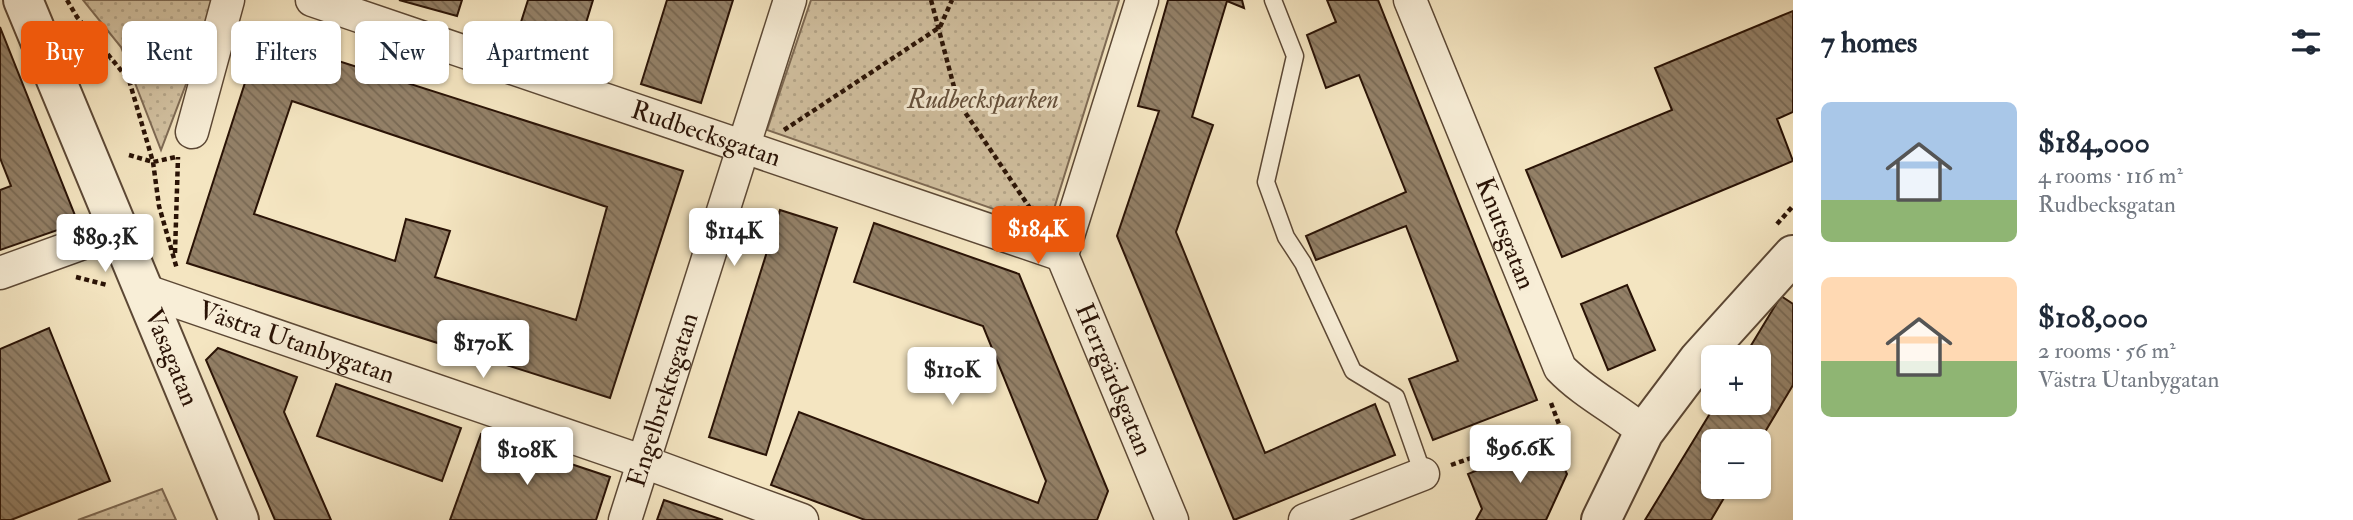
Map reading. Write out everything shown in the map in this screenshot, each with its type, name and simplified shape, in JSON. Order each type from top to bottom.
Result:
[{"type":"street","name":"Vasagatan","points":[[23,0],[239,520]]},
{"type":"street","points":[[192,132],[228,0]]},
{"type":"street","name":"Rudbecksgatan","points":[[312,0],[1062,255]]},
{"type":"street","name":"Engelbrektsgatan","points":[[625,520],[790,0]]},
{"type":"street","points":[[1062,255],[1142,0]]},
{"type":"street","name":"Knutsgatan","points":[[1410,0],[1560,368],[1580,388],[1620,411],[1644,432]]},
{"type":"street","points":[[0,273],[119,230]]},
{"type":"street","name":"Herrgärdsgatan","points":[[1062,255],[1172,520]]},
{"type":"street","points":[[1601,520],[1644,432],[1699,359],[1793,255]]},
{"type":"street","name":"Västra Utanbygatan","points":[[146,291],[644,462],[802,520]]},
{"type":"street","points":[[1305,520],[1423,474]]},
{"type":"lane","points":[[1273,0],[1295,56],[1266,182],[1286,237],[1303,263],[1353,371],[1396,397],[1423,474]]},
{"type":"path","points":[[67,0],[129,80],[153,162],[159,206],[188,307]]},
{"type":"path","points":[[931,0],[958,102],[1062,255]]},
{"type":"path","points":[[745,147],[795,125],[940,27],[952,0]]},
{"type":"path","points":[[130,155],[153,162],[178,157],[175,260]]},
{"type":"path","points":[[1423,474],[1560,427]]},
{"type":"green space","points":[[83,0],[218,0],[210,21],[122,21],[122,50],[108,31],[108,21],[100,21]]},
{"type":"green space","name":"Rudbecksparken","points":[[811,0],[1119,0],[1048,228],[767,130]]},
{"type":"green space","points":[[135,84],[186,84],[161,150]]},
{"type":"green space","points":[[162,489],[176,520],[78,520]]},
{"type":"building","points":[[399,0],[462,0],[457,16]]},
{"type":"building","points":[[528,0],[593,0],[587,21],[521,21]]},
{"type":"building","points":[[667,0],[733,0],[701,103],[641,84]]},
{"type":"building","points":[[1168,0],[1242,0],[1244,8],[1227,1],[1192,117],[1213,125],[1176,232],[1265,453],[1375,404],[1395,455],[1234,520],[1117,236],[1159,111],[1138,106]]},
{"type":"building","points":[[1327,0],[1378,0],[1537,400],[1433,440],[1409,379],[1458,361],[1406,226],[1316,260],[1306,236],[1406,192],[1359,75],[1326,88],[1307,35],[1336,22]]},
{"type":"building","points":[[1793,11],[1793,112],[1777,119],[1793,161],[1562,257],[1526,170],[1672,110],[1655,68]]},
{"type":"building","points":[[0,27],[78,223],[0,250],[0,190],[11,186],[0,158]]},
{"type":"building","points":[[341,62],[355,66],[355,84],[410,84],[683,171],[610,398],[187,263],[245,84],[341,84]],"holes":[[[292,101],[607,207],[576,320],[435,277],[450,231],[406,219],[395,261],[254,214]]]},
{"type":"building","points":[[780,210],[837,228],[766,455],[709,437]]},
{"type":"building","points":[[874,223],[1019,274],[1108,491],[1097,520],[865,520],[771,485],[799,412],[1038,503],[1046,481],[983,326],[854,282]]},
{"type":"building","points":[[1627,285],[1655,350],[1608,370],[1581,304]]},
{"type":"building","points":[[1781,296],[1793,304],[1793,385],[1767,429],[1701,429],[1701,499],[1723,499],[1711,520],[1645,520],[1709,415],[1771,415],[1771,345],[1751,345]]},
{"type":"building","points":[[49,328],[110,481],[11,520],[0,520],[0,349]]},
{"type":"building","points":[[218,348],[297,377],[284,412],[331,520],[275,520],[206,360]]},
{"type":"building","points":[[336,384],[461,428],[442,481],[317,436]]},
{"type":"building","points":[[481,434],[610,477],[596,520],[450,520]]},
{"type":"building","points":[[1551,439],[1567,474],[1546,520],[1476,520],[1482,509],[1468,474]]},
{"type":"building","points":[[664,500],[723,520],[657,520]]}]
